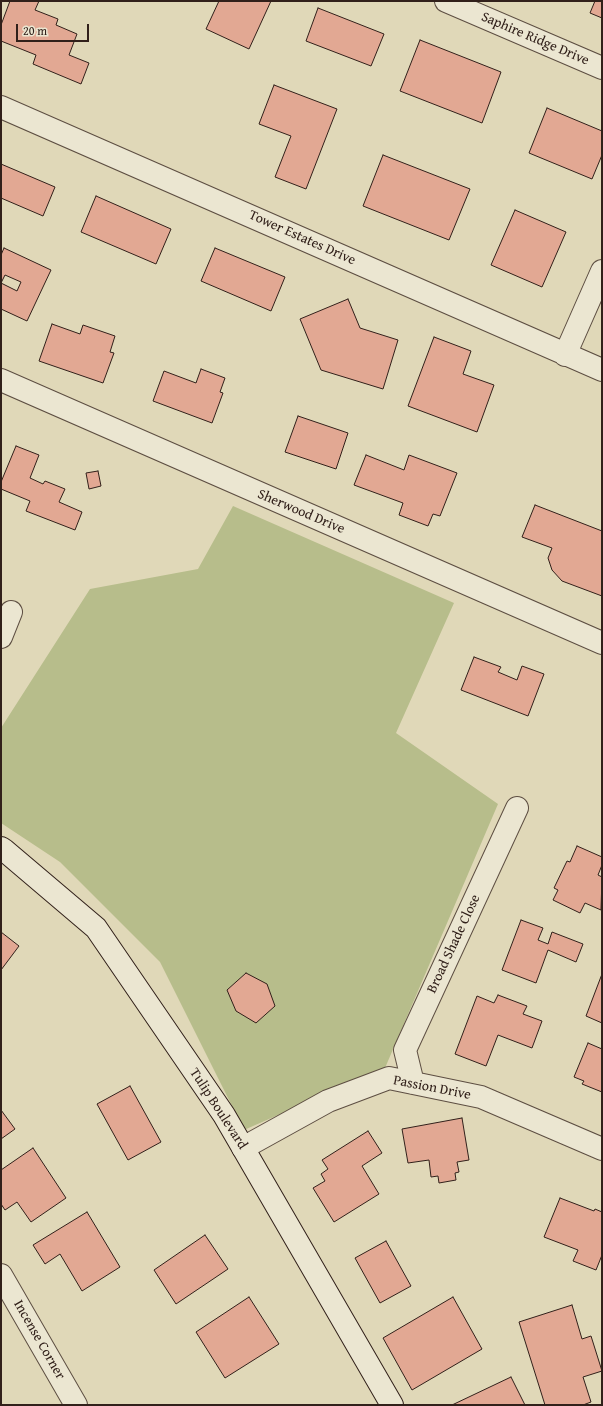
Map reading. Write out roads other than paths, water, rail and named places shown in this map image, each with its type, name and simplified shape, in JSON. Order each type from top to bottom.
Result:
[{"type":"street","name":"Saphire Ridge Drive","points":[[446,1],[602,68]]},
{"type":"street","name":"Tower Estates Drive","points":[[1,107],[602,370]]},
{"type":"street","points":[[565,354],[602,271]]},
{"type":"street","name":"Sherwood Drive","points":[[1,380],[602,643]]},
{"type":"street","points":[[1,637],[11,612]]},
{"type":"street","name":"Broad Shade Close","points":[[413,1083],[405,1050],[517,808]]},
{"type":"street","name":"Tulip Boulevard","points":[[1,848],[96,928],[224,1115],[392,1405]]},
{"type":"street","name":"Passion Drive","points":[[243,1148],[328,1101],[389,1078],[481,1097],[602,1149]]},
{"type":"street","name":"Incense Corner","points":[[1,1275],[76,1405]]}]
